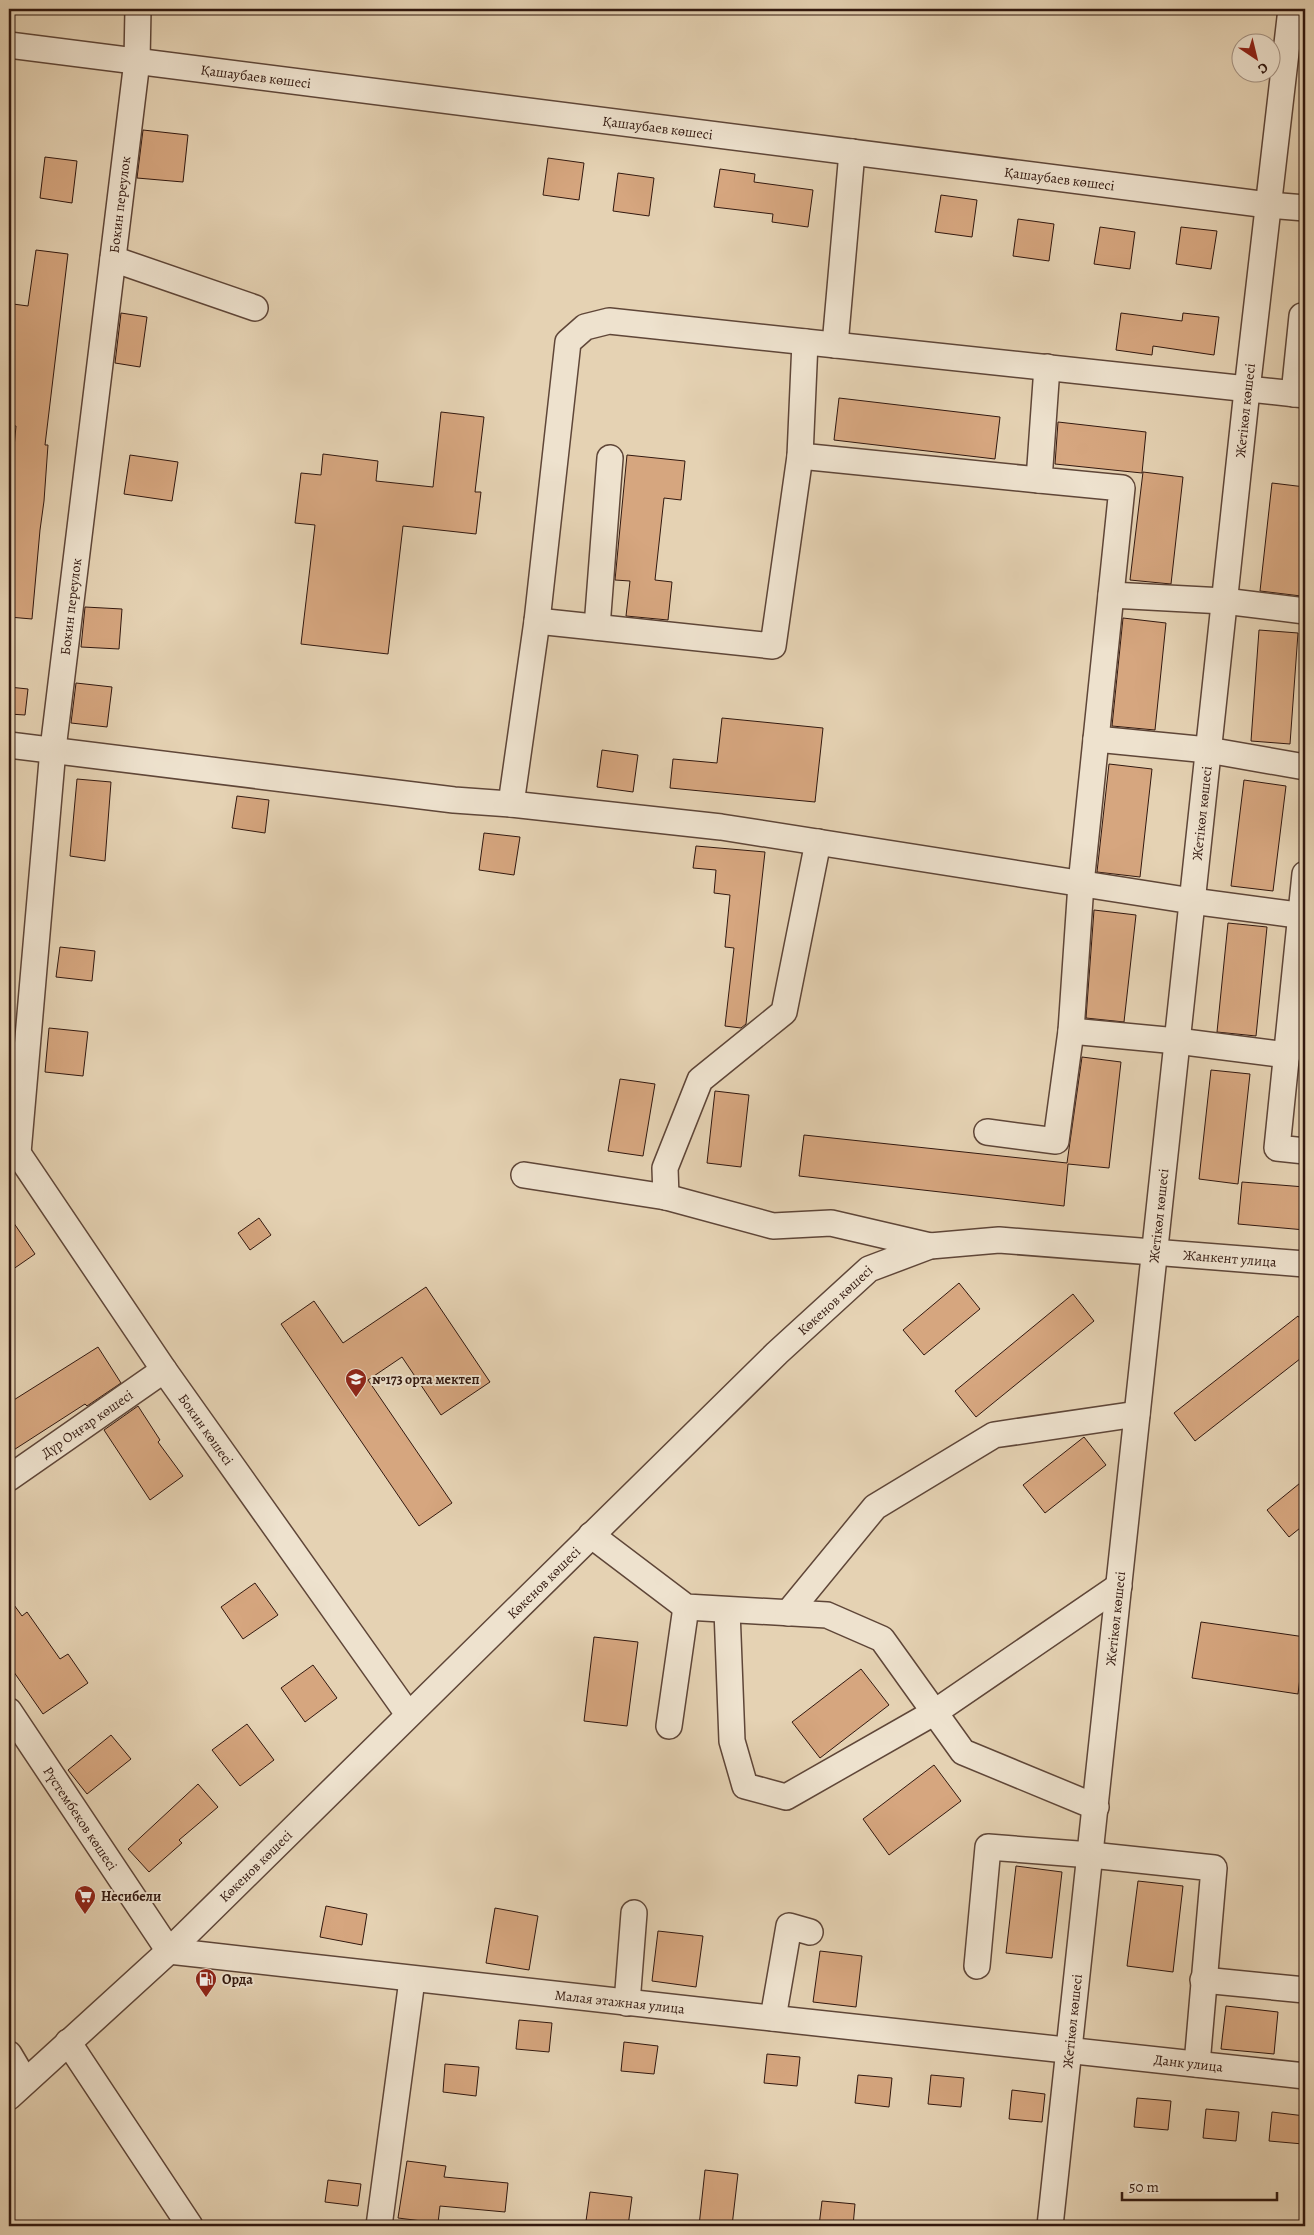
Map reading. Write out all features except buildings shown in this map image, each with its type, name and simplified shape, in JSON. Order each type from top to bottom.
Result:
[{"type":"street","name":"Бокин переулок","points":[[13,1146],[53,749],[137,61],[138,9]]},
{"type":"street","name":"Жетікөл көшесі","points":[[1050,2226],[1071,2049],[1224,601],[1291,9]]},
{"type":"street","name":"Қашаубаев көшесі","points":[[9,45],[1268,205],[1305,208]]},
{"type":"street","points":[[835,345],[852,152]]},
{"type":"street","points":[[113,259],[255,308]]},
{"type":"street","points":[[512,804],[537,621],[568,342],[585,326],[609,321],[1299,395],[1304,309]]},
{"type":"street","points":[[537,621],[773,646],[800,456],[805,342]]},
{"type":"street","points":[[1039,480],[1047,367]]},
{"type":"street","points":[[800,456],[1122,488],[1081,884],[1071,1032],[1056,1141],[987,1132]]},
{"type":"street","points":[[597,627],[610,458]]},
{"type":"street","points":[[1111,595],[1224,601],[1305,611]]},
{"type":"street","points":[[1096,739],[1208,750],[1305,766]]},
{"type":"street","points":[[9,745],[454,800],[512,804],[721,827],[1192,901],[1303,916]]},
{"type":"street","points":[[666,1197],[665,1168],[700,1080],[784,1012],[818,842]]},
{"type":"street","points":[[1305,874],[1303,916],[1277,1148],[1305,1151]]},
{"type":"street","points":[[1071,1032],[1177,1041],[1287,1055]]},
{"type":"street","name":"Бокин көшесі","points":[[13,1146],[164,1370],[408,1714]]},
{"type":"street","points":[[524,1175],[666,1197],[772,1226],[831,1223],[930,1246]]},
{"type":"street","name":"Көкенов көшесі","points":[[17,2089],[169,1951],[777,1353],[869,1269],[930,1246],[998,1240],[1154,1253]]},
{"type":"street","name":"Жанкент улица","points":[[1154,1253],[1305,1264]]},
{"type":"street","name":"Дүр Оңғар көшесі","points":[[9,1478],[164,1370]]},
{"type":"street","points":[[788,1613],[875,1507],[994,1435],[1137,1414]]},
{"type":"street","points":[[591,1535],[686,1608],[827,1615],[882,1639],[963,1752],[1096,1807]]},
{"type":"street","points":[[726,1610],[732,1741],[745,1786],[786,1797],[935,1712],[1119,1586]]},
{"type":"street","points":[[669,1726],[686,1608]]},
{"type":"street","name":"Рүстембеков көшесі","points":[[9,1711],[169,1951]]},
{"type":"street","points":[[977,1966],[988,1847],[1091,1855],[1214,1868],[1196,2064]]},
{"type":"street","points":[[627,2003],[634,1913]]},
{"type":"street","points":[[773,2018],[789,1926],[810,1932]]},
{"type":"street","name":"Малая этажная улица","points":[[169,1951],[412,1980],[1071,2049]]},
{"type":"street","points":[[379,2226],[412,1980]]},
{"type":"street","points":[[1203,1980],[1305,1990]]},
{"type":"street","points":[[68,2042],[190,2226]]},
{"type":"street","name":"Данк улица","points":[[1071,2049],[1305,2076]]},
{"type":"street","points":[[9,2054],[17,2089]]},
{"type":"place","name":"№173 орта мектеп","points":[[356,1398]]},
{"type":"place","name":"Несибели","points":[[85,1915]]},
{"type":"place","name":"Орда","points":[[206,1998]]}]
